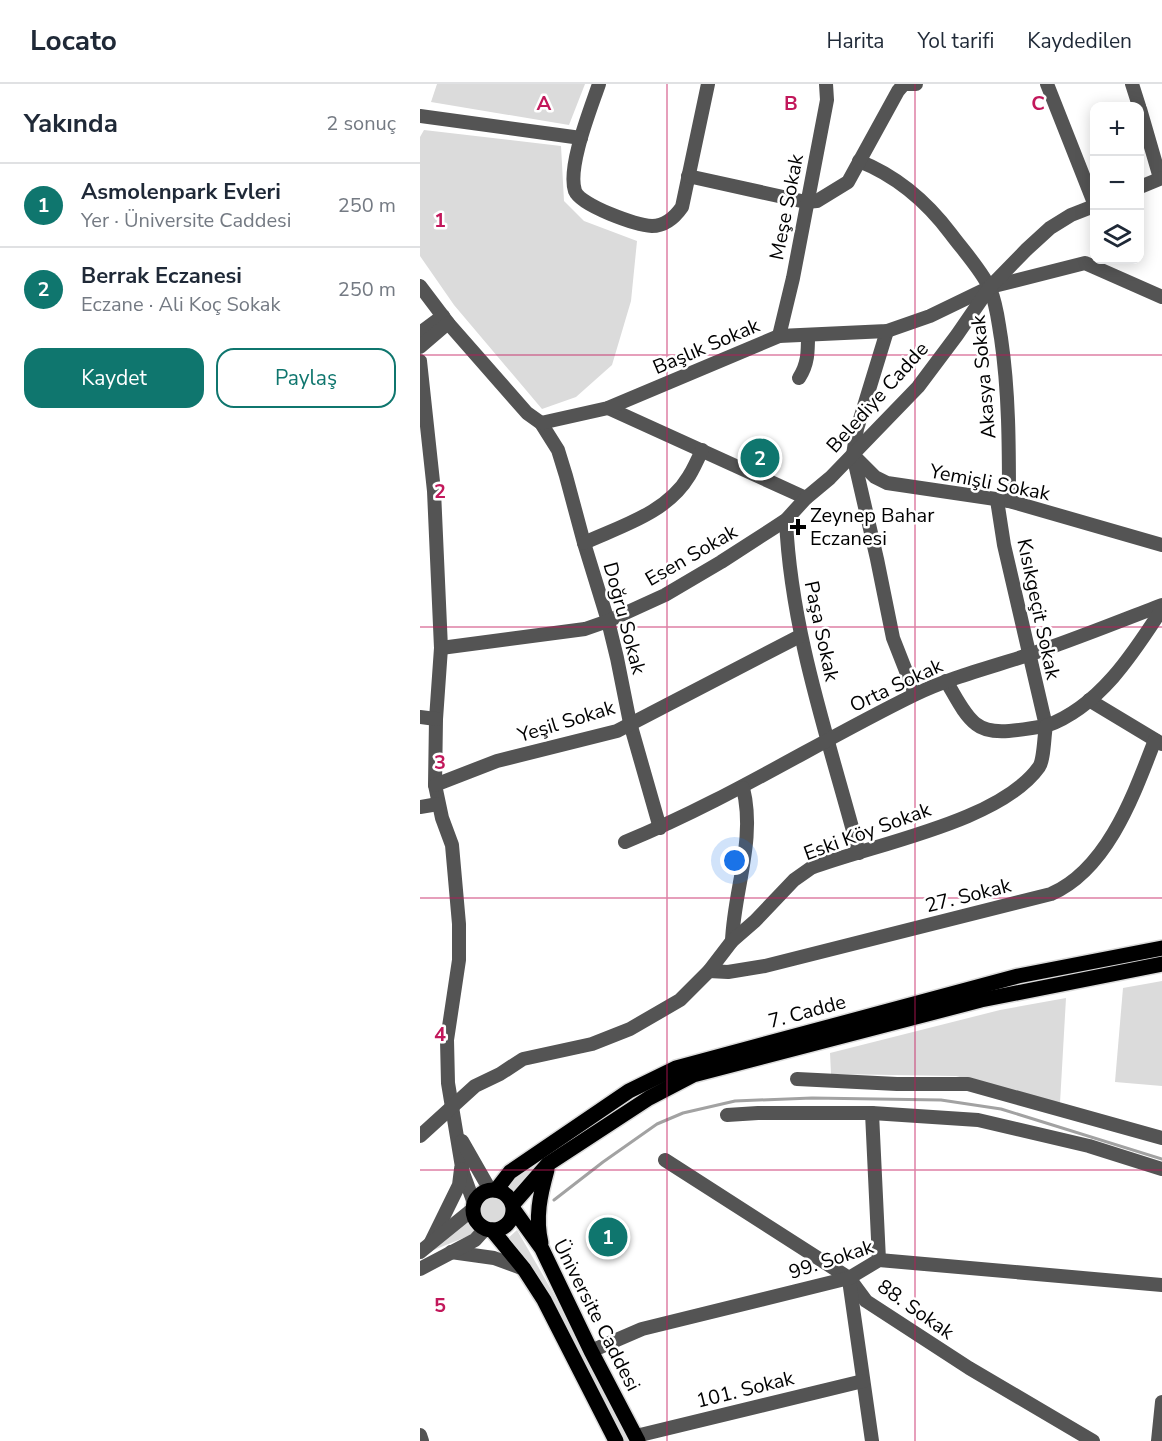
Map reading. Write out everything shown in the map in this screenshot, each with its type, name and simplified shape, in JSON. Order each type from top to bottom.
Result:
[{"type":"main road","name":"7. Cadde","points":[[493,1190],[510,1172],[629,1091],[676,1068],[1018,976],[1162,948]]},
{"type":"main road","name":"7. Cadde","points":[[513,1207],[548,1164],[649,1098],[693,1075],[981,1000],[1162,964]]},
{"type":"main road","points":[[542,1249],[538,1229],[539,1196],[548,1164]]},
{"type":"main road","points":[[493,1190],[507,1194],[513,1207],[511,1221],[507,1225],[489,1230],[476,1221],[473,1206],[480,1194],[493,1190]]},
{"type":"main road","name":"Üniversite Caddesi","points":[[513,1207],[542,1249],[591,1351],[637,1438]]},
{"type":"main road","name":"Üniversite Caddesi","points":[[489,1230],[524,1269],[544,1300],[616,1441]]},
{"type":"street","points":[[599,84],[581,138],[573,179],[575,191],[580,198],[594,208],[653,226],[675,218],[682,207],[708,84]]},
{"type":"street","name":"Meşe Sokak","points":[[779,336],[793,278],[827,100],[826,84]]},
{"type":"street","points":[[688,176],[806,202],[817,201],[848,182],[898,91],[904,84],[916,84]]},
{"type":"street","points":[[1047,84],[1090,192]]},
{"type":"street","points":[[1132,84],[1137,102]]},
{"type":"street","points":[[420,116],[581,138]]},
{"type":"street","points":[[1144,124],[1161,178],[1144,185]]},
{"type":"street","points":[[860,161],[895,179],[928,205],[990,287]]},
{"type":"street","points":[[990,287],[1050,228],[1090,207]]},
{"type":"street","points":[[990,287],[1084,263],[1162,297]]},
{"type":"street","name":"Doğru Sokak","points":[[420,286],[446,320],[527,413],[541,423],[558,450],[608,621],[630,723],[660,828]]},
{"type":"street","name":"Başlık Sokak","points":[[541,423],[608,408],[779,336],[887,331],[930,316],[990,287]]},
{"type":"street","name":"Belediye Cadde","points":[[806,498],[853,455],[918,387],[990,287]]},
{"type":"street","name":"Akasya Sokak","points":[[990,287],[996,308],[1005,366],[1008,422],[1003,500]]},
{"type":"street","points":[[420,333],[446,320]]},
{"type":"street","points":[[420,347],[446,320]]},
{"type":"street","points":[[887,331],[857,429],[853,455],[878,560],[893,638],[915,694]]},
{"type":"street","points":[[799,378],[805,368],[808,354],[808,335]]},
{"type":"street","points":[[420,361],[427,491],[441,648],[436,719],[435,785],[438,804],[452,845],[459,924],[459,960],[447,1040],[448,1083],[462,1164],[473,1206],[420,1252]]},
{"type":"street","points":[[608,408],[806,498]]},
{"type":"street","points":[[584,543],[658,508],[676,493],[689,477],[702,450]]},
{"type":"street","name":"Yemişli Sokak","points":[[853,455],[875,477],[887,483],[1003,500],[1162,545]]},
{"type":"street","name":"Esen Sokak","points":[[441,648],[585,629],[608,621],[665,595],[721,562],[786,520],[806,498]]},
{"type":"street","name":"Kısıkgeçit Sokak","points":[[1003,500],[1004,545],[1046,726]]},
{"type":"street","name":"Paşa Sokak","points":[[786,520],[787,551],[800,636],[859,853]]},
{"type":"street","points":[[946,681],[975,723],[984,729],[996,731],[1046,726],[1062,720],[1089,700],[1131,657],[1162,607]]},
{"type":"street","name":"Orta Sokak","points":[[625,842],[660,828],[743,788],[827,740],[915,694],[946,681],[1028,655],[1162,607]]},
{"type":"street","name":"Yeşil Sokak","points":[[435,785],[497,762],[617,730],[800,636]]},
{"type":"street","points":[[1089,700],[1159,743]]},
{"type":"street","points":[[420,717],[436,719]]},
{"type":"street","name":"Eski Köy Sokak","points":[[420,1136],[446,1114],[453,1113],[475,1086],[523,1059],[592,1044],[630,1029],[680,1000],[709,971],[732,941],[755,921],[794,880],[811,868],[955,821],[993,805],[1015,791],[1041,765],[1046,726]]},
{"type":"street","name":"27. Sokak","points":[[709,971],[728,972],[765,966],[1060,890],[1085,872],[1125,814],[1159,743]]},
{"type":"street","points":[[732,941],[748,833],[749,818],[743,788]]},
{"type":"street","points":[[420,807],[438,804]]},
{"type":"street","points":[[797,1079],[897,1084],[968,1084],[1162,1138]]},
{"type":"street","points":[[453,1113],[464,1148],[493,1190]]},
{"type":"street","points":[[727,1116],[758,1113],[872,1113],[978,1120],[1089,1146],[1162,1169]]},
{"type":"street","points":[[872,1113],[879,1260]]},
{"type":"street","name":"88. Sokak","points":[[665,1160],[849,1278],[866,1301],[969,1368],[1093,1441]]},
{"type":"street","points":[[431,1242],[459,1185],[462,1164]]},
{"type":"street","points":[[420,1269],[475,1240],[489,1230]]},
{"type":"street","points":[[452,1252],[494,1258],[524,1269]]},
{"type":"street","name":"99. Sokak","points":[[591,1351],[642,1329],[849,1278],[879,1260],[1162,1285]]},
{"type":"street","points":[[849,1278],[872,1441]]},
{"type":"street","name":"101. Sokak","points":[[637,1438],[863,1381]]},
{"type":"street","points":[[1158,1441],[1162,1402]]},
{"type":"street","points":[[420,1435],[422,1441]]},
{"type":"shaded area","points":[[437,84],[585,84],[569,125],[431,102]]},
{"type":"shaded area","points":[[424,130],[561,146],[564,201],[584,221],[637,241],[631,301],[612,365],[576,397],[542,409],[454,305],[420,256],[420,137]]},
{"type":"shaded area","points":[[1162,981],[1162,1086],[1115,1082],[1123,988]]},
{"type":"shaded area","points":[[1066,998],[1060,1103],[956,1076],[831,1074],[830,1053],[1000,1010]]},
{"type":"shaded area","points":[[552,1151],[516,1195],[505,1185]]},
{"type":"shaded area","points":[[493,1195],[503,1199],[507,1209],[503,1219],[493,1223],[483,1219],[479,1209],[483,1199]]},
{"type":"shaded area","points":[[465,1219],[476,1233],[431,1251]]},
{"type":"shaded area","points":[[517,1230],[552,1291],[629,1441],[624,1441],[548,1293],[506,1240]]},
{"type":"waterway","points":[[554,1200],[657,1124],[683,1113],[735,1101],[812,1098],[941,1100],[1001,1109],[1162,1159]]},
{"type":"place","name":"Berrak Eczanesi","points":[[760,458]]},
{"type":"place","name":"Zeynep Bahar Eczanesi","points":[[798,527]]},
{"type":"place","name":"Asmolenpark Evleri","points":[[608,1237]]}]
